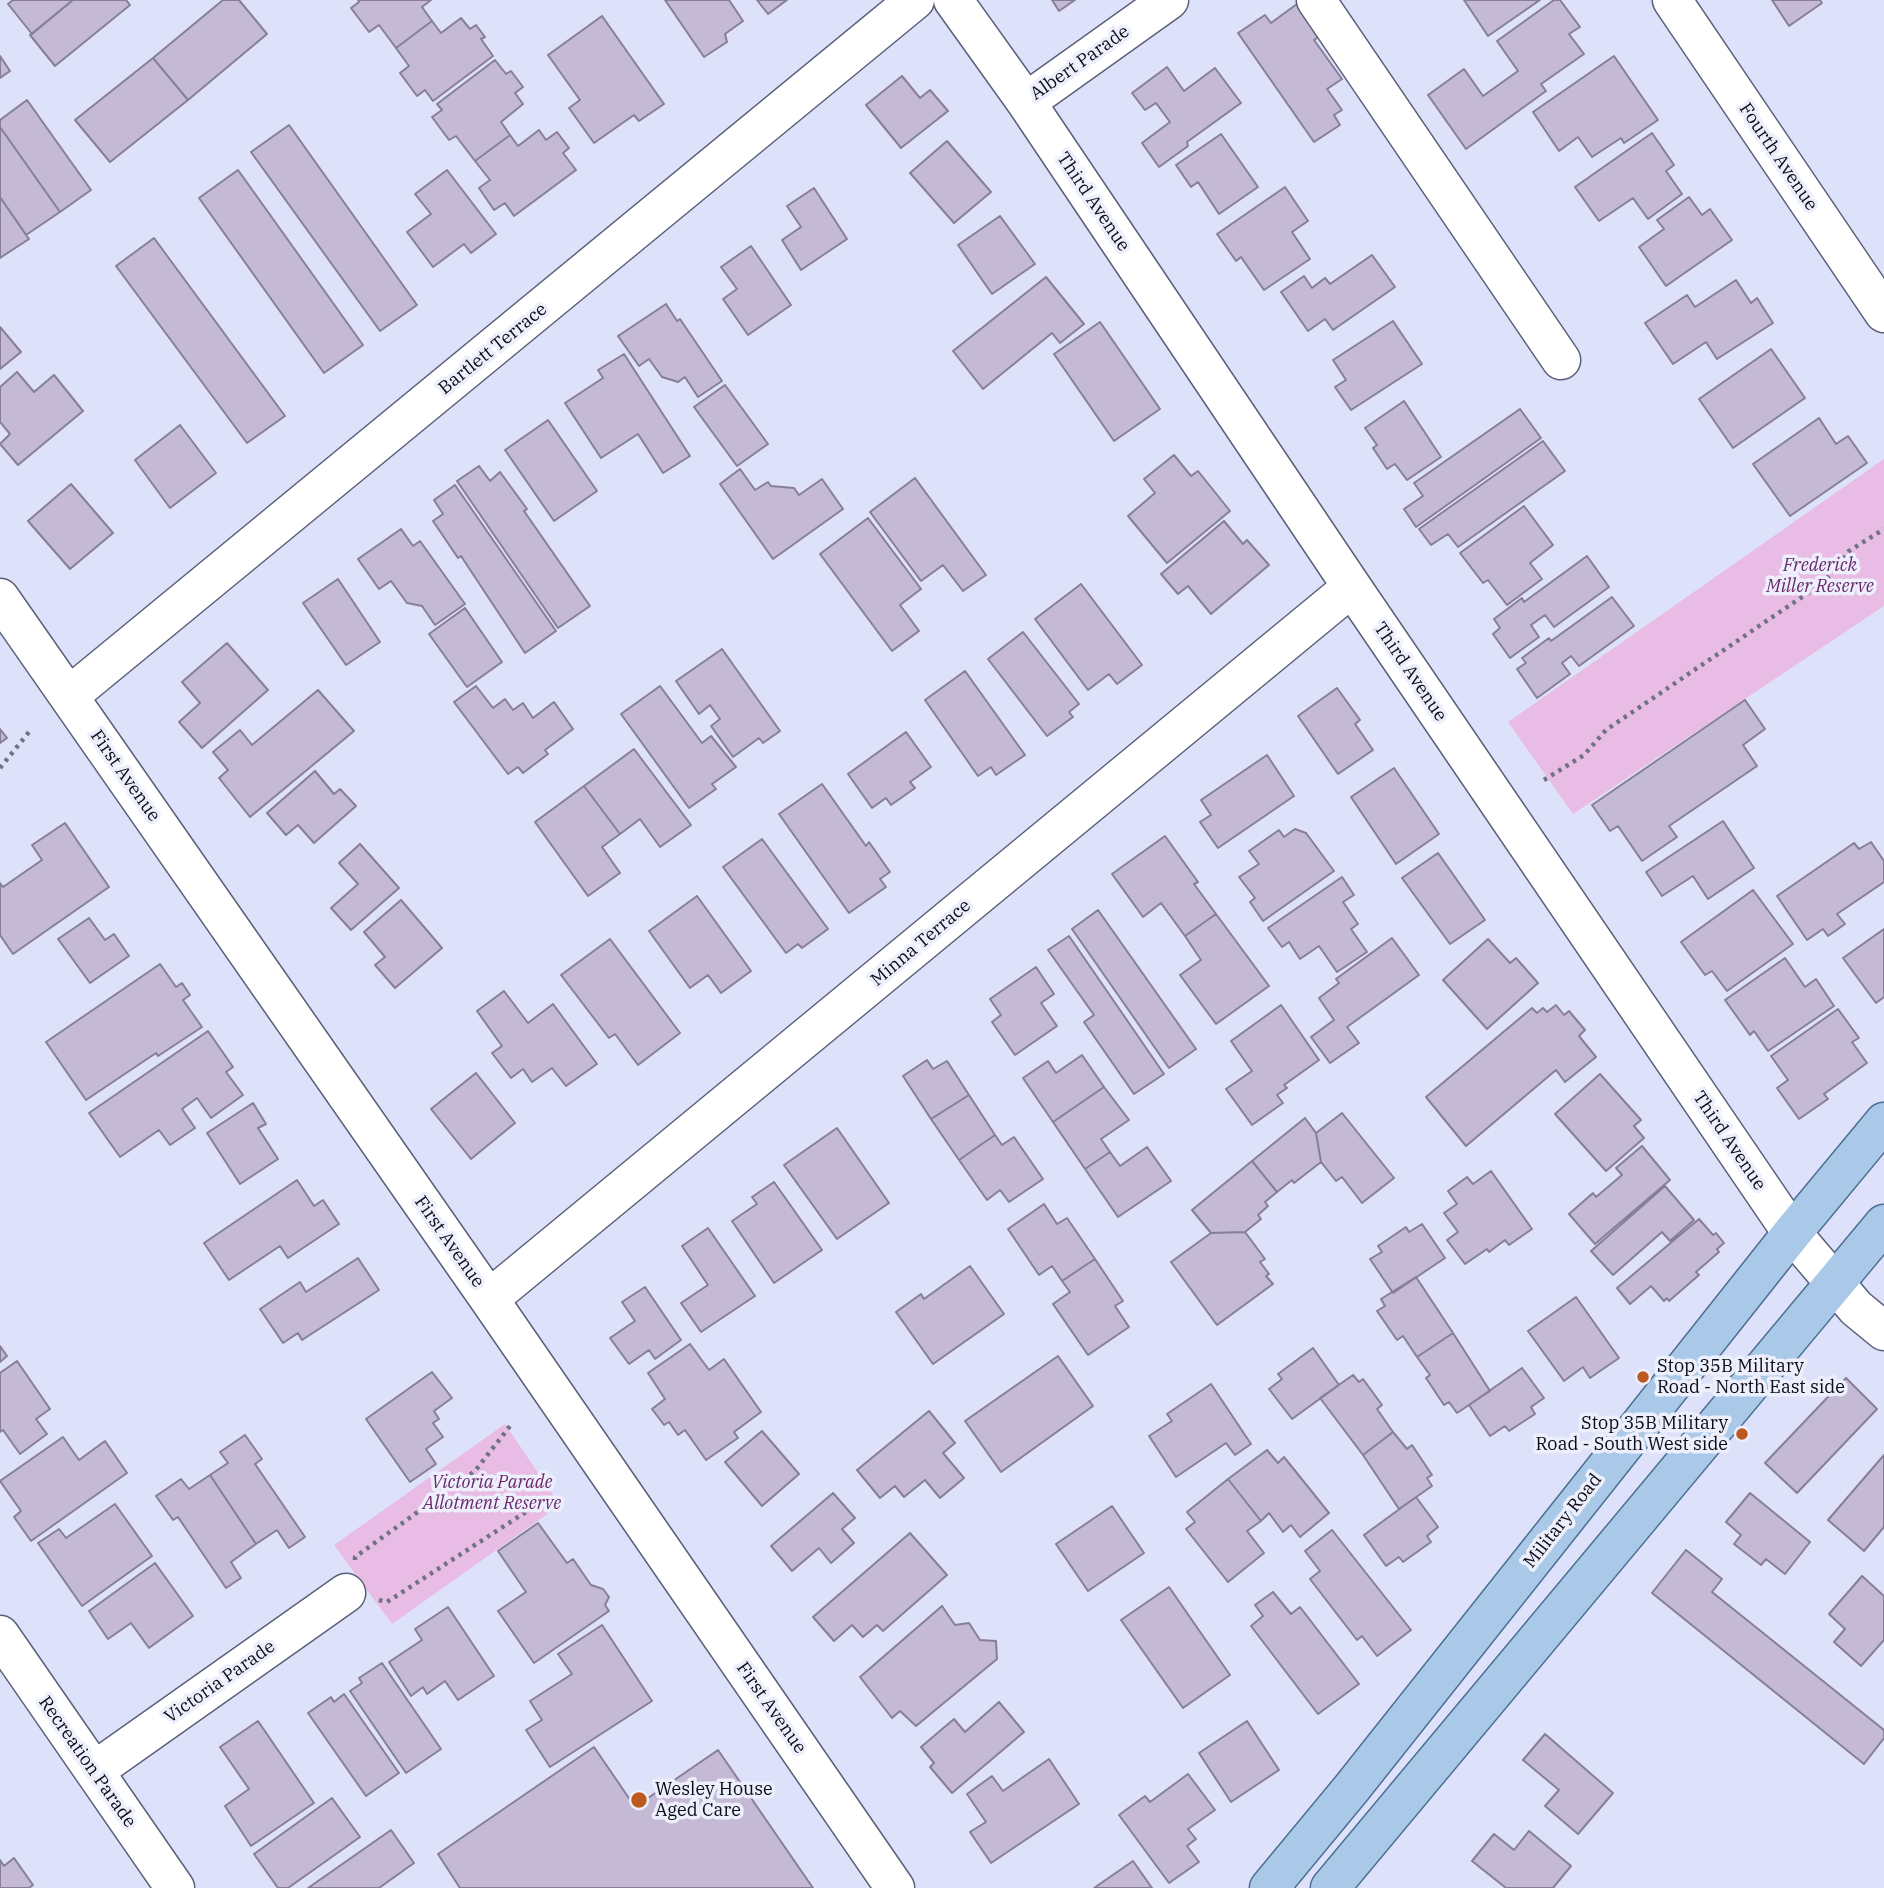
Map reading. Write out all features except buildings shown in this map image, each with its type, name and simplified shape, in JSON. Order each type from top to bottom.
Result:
[{"type":"main road","name":"Military Road","points":[[1269,1888],[1352,1789],[1792,1233],[1884,1122]]},
{"type":"main road","points":[[1331,1888],[1884,1224]]},
{"type":"street","name":"Bartlett Terrace","points":[[69,696],[915,0]]},
{"type":"street","name":"Third Avenue","points":[[953,0],[1026,102],[1792,1233],[1856,1308],[1884,1331]]},
{"type":"street","name":"Albert Parade","points":[[1026,102],[1170,0]]},
{"type":"street","points":[[1316,0],[1561,360]]},
{"type":"street","name":"Fourth Avenue","points":[[1672,0],[1884,313]]},
{"type":"street","name":"Minna Terrace","points":[[489,1299],[1352,587]]},
{"type":"street","name":"First Avenue","points":[[0,598],[489,1299],[895,1888]]},
{"type":"street","name":"Victoria Parade","points":[[94,1771],[346,1593]]},
{"type":"street","name":"Recreation Parade","points":[[0,1635],[175,1888]]},
{"type":"path","points":[[1545,780],[1584,755],[1606,730],[1824,582],[1849,551],[1884,529]]},
{"type":"path","points":[[0,768],[29,732]]},
{"type":"path","points":[[510,1426],[475,1471],[355,1557],[346,1593],[387,1601],[532,1508],[563,1502]]},
{"type":"green space","name":"Frederick Miller Reserve","points":[[1884,459],[1884,606],[1573,814],[1508,722]]},
{"type":"green space","name":"Victoria Parade Allotment Reserve","points":[[505,1424],[560,1505],[392,1624],[334,1545]]},
{"type":"place","name":"Stop 35B Military Road - North East side","points":[[1643,1377]]},
{"type":"place","name":"Stop 35B Military Road - South West side","points":[[1742,1434]]},
{"type":"place","name":"Wesley House Aged Care","points":[[639,1800]]}]
